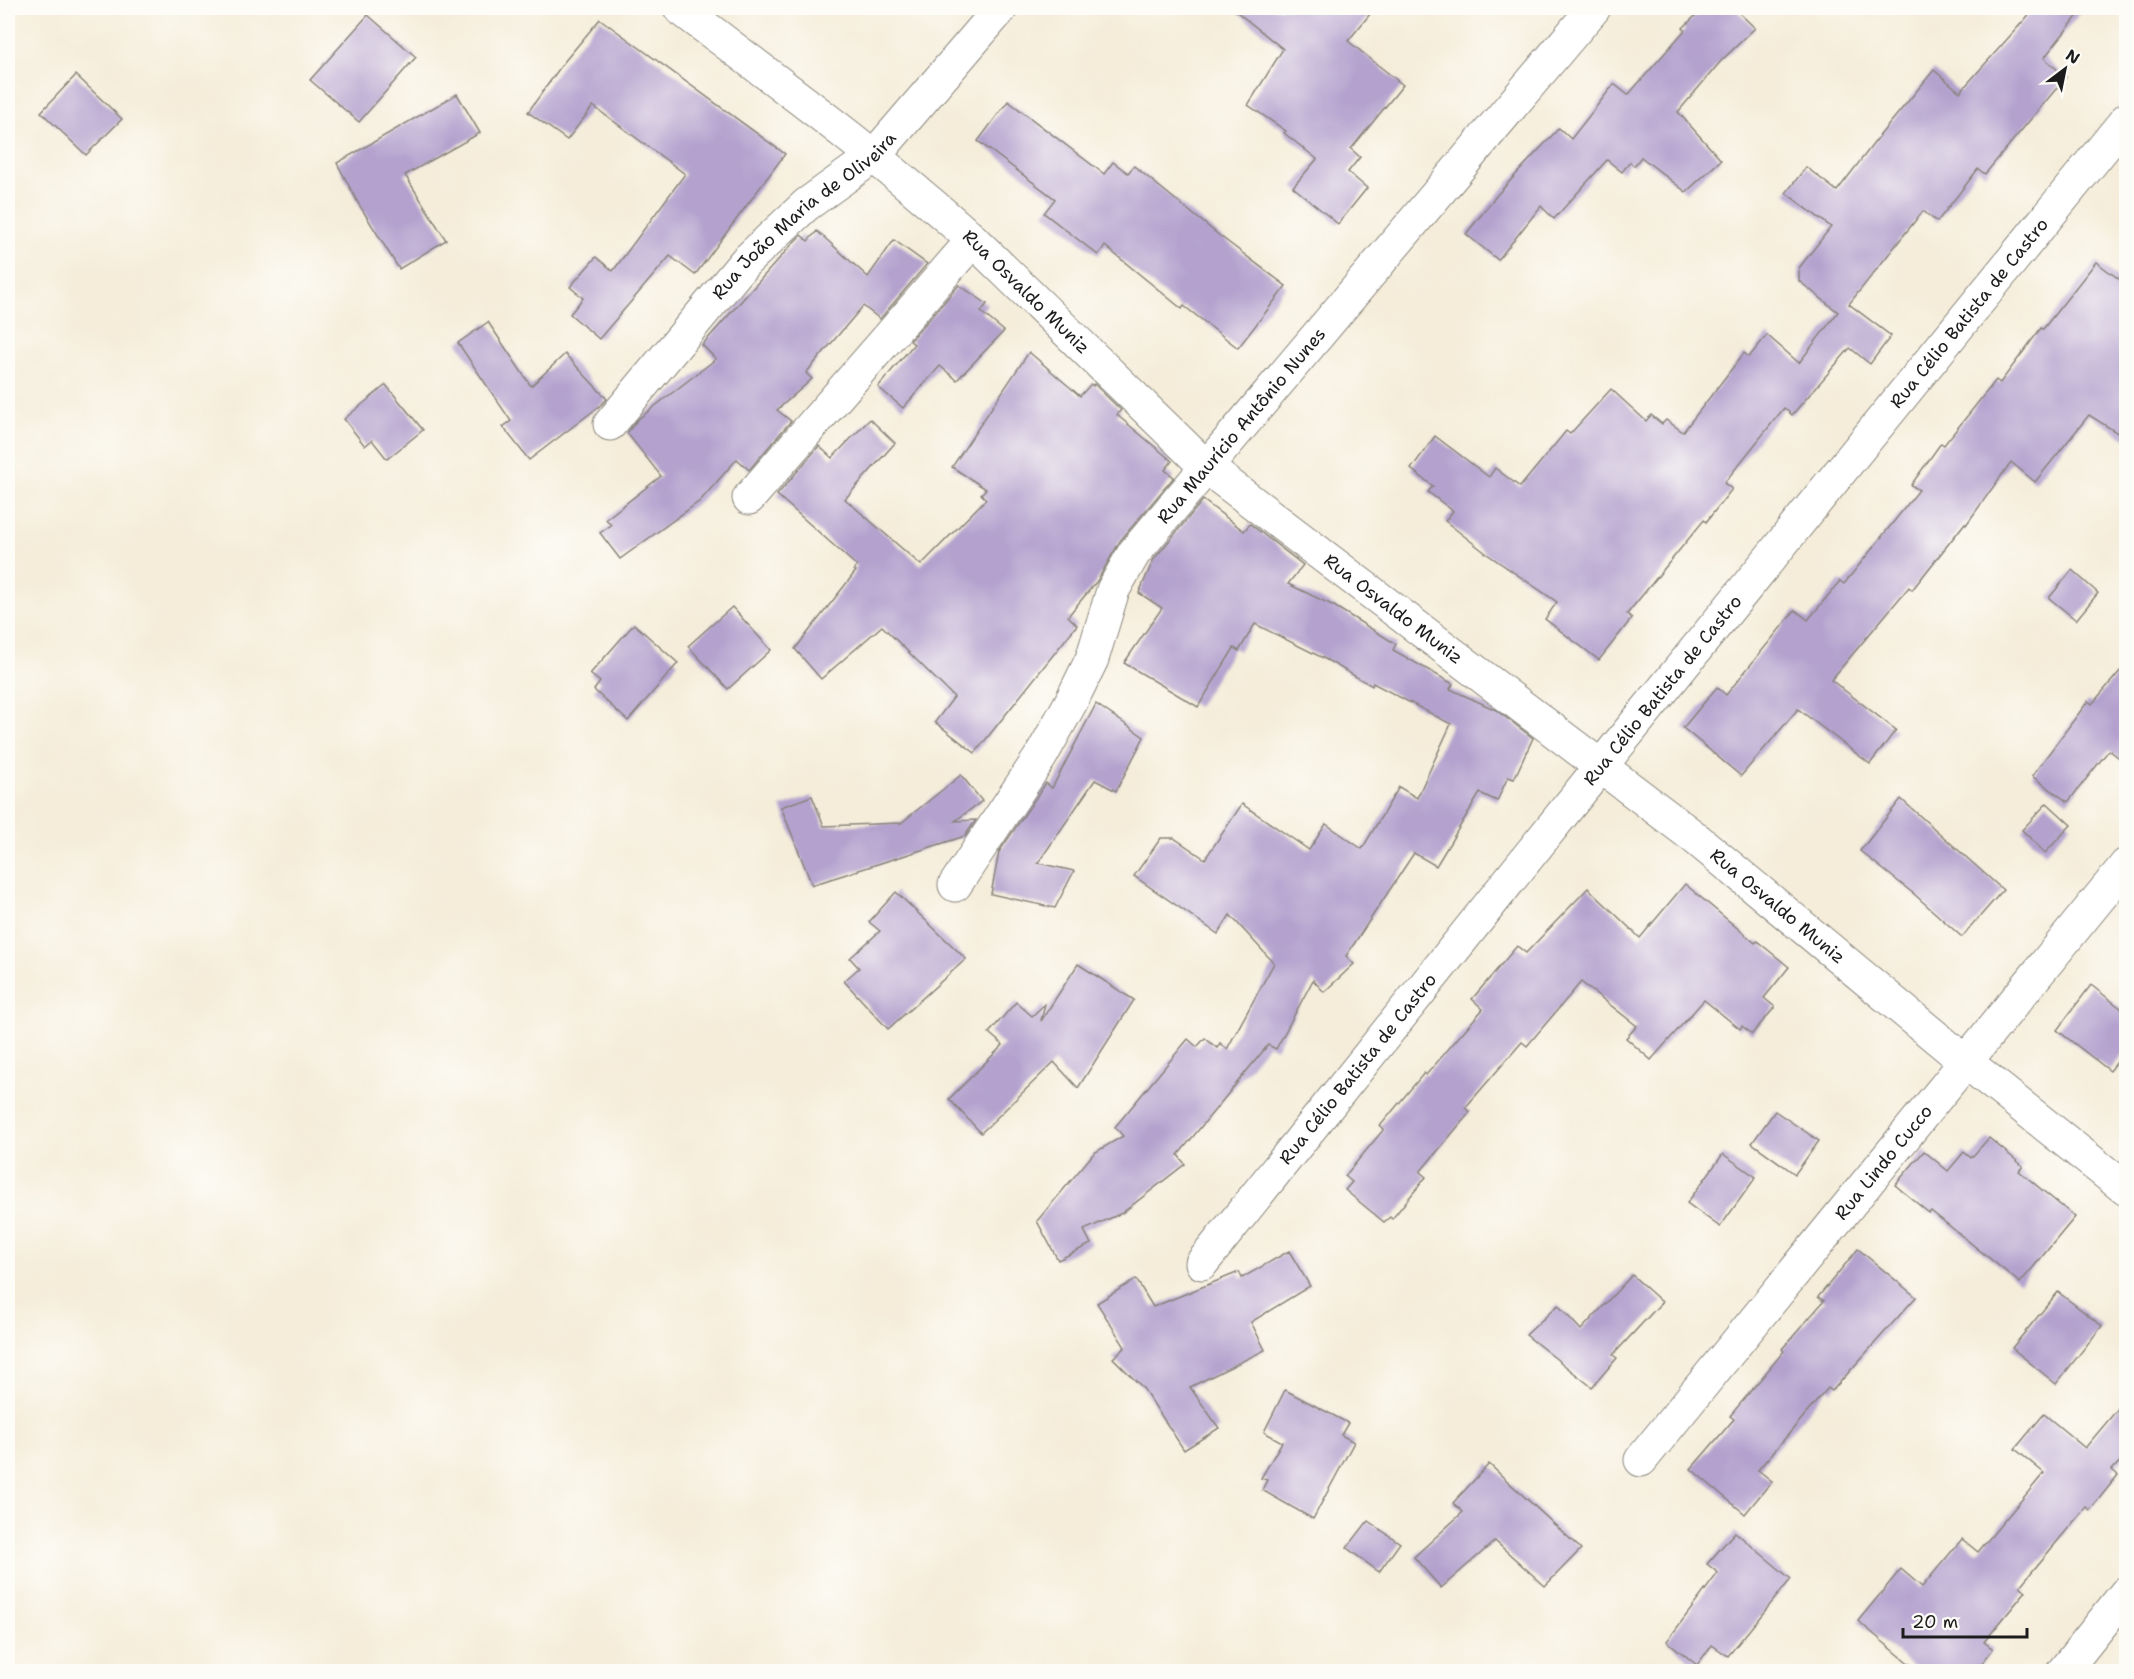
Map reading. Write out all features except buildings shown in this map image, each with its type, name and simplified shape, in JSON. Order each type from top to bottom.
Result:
[{"type":"street","name":"Rua Osvaldo Muniz","points":[[680,8],[874,156],[973,240],[1206,467],[1694,837],[1966,1062],[2127,1189]]},
{"type":"street","name":"Rua João Maria de Oliveira","points":[[610,424],[745,262],[806,205],[874,156],[1001,8]]},
{"type":"street","name":"Rua Maurício Antônio Nunes","points":[[954,885],[1041,756],[1071,702],[1092,659],[1113,590],[1134,553],[1594,8]]},
{"type":"street","name":"Rua Célio Batista de Castro","points":[[1202,1263],[1601,766],[2127,120]]},
{"type":"street","points":[[749,498],[973,240]]},
{"type":"street","name":"Rua Lindo Cucco","points":[[1641,1460],[2127,865]]},
{"type":"street","points":[[2062,1671],[2127,1593]]}]
